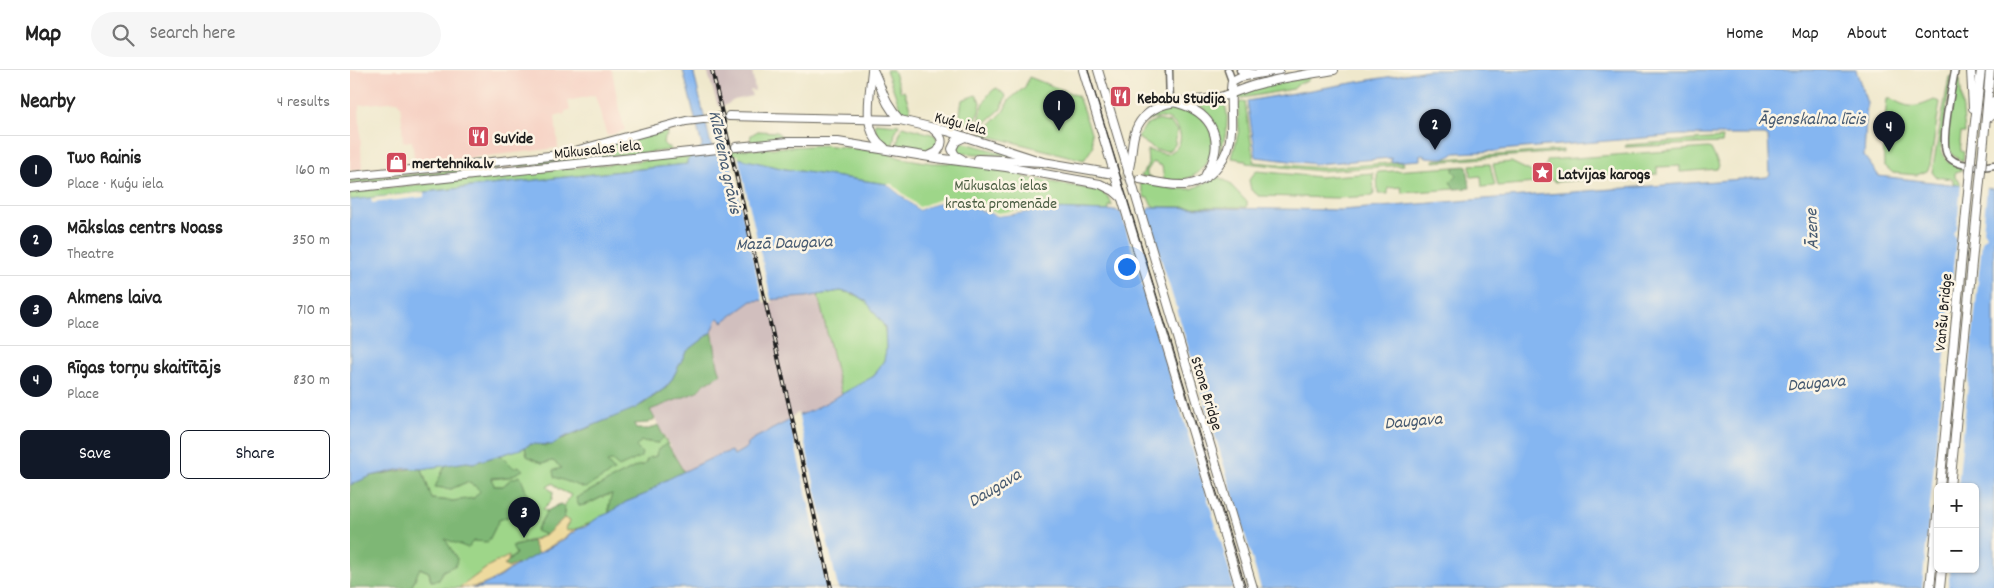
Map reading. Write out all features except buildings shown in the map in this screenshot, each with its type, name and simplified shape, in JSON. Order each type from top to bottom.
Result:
[{"type":"main road","points":[[872,70],[869,118],[872,136],[876,142],[886,149]]},
{"type":"main road","points":[[872,70],[881,84],[888,107],[900,120]]},
{"type":"main road","name":"Stone Bridge","points":[[1083,70],[1125,203],[1240,588]]},
{"type":"main road","name":"Stone Bridge","points":[[1098,70],[1252,588]]},
{"type":"main road","points":[[1140,179],[1182,185],[1203,179],[1219,165],[1228,148],[1231,132],[1232,81],[1279,70]]},
{"type":"main road","points":[[1128,172],[1131,164],[1131,144],[1137,127],[1144,117],[1153,110],[1173,103],[1222,96],[1261,83],[1334,70]]},
{"type":"main road","points":[[1971,70],[1973,135]]},
{"type":"main road","points":[[1973,135],[1981,70]]},
{"type":"main road","points":[[1985,137],[1990,70]]},
{"type":"main road","points":[[1985,137],[1994,101]]},
{"type":"main road","points":[[1173,103],[1192,107],[1199,112],[1212,129],[1216,143],[1214,157],[1203,179]]},
{"type":"main road","points":[[729,116],[825,119],[869,118]]},
{"type":"main road","name":"Mūkusalas iela","points":[[350,176],[560,154],[692,119],[720,117]]},
{"type":"main road","name":"Kuģu iela","points":[[869,118],[900,120],[933,128],[1043,162]]},
{"type":"main road","points":[[924,156],[933,155],[941,148],[941,136],[933,128]]},
{"type":"main road","name":"Vanšu Bridge","points":[[1940,483],[1973,135]]},
{"type":"main road","points":[[963,160],[955,155],[952,149],[956,141],[965,137]]},
{"type":"main road","name":"Vanšu Bridge","points":[[1950,483],[1985,137]]},
{"type":"main road","name":"Mūkusalas iela","points":[[350,188],[788,142],[844,142],[886,149]]},
{"type":"main road","name":"Kuģu iela","points":[[886,149],[924,156],[963,160],[1100,184],[1114,191],[1125,203]]},
{"type":"main road","name":"Kuģu iela","points":[[963,160],[974,158],[1043,162],[1108,173]]},
{"type":"main road","points":[[1930,588],[1936,528]]},
{"type":"main road","points":[[1940,588],[1942,573]]},
{"type":"street","points":[[1169,70],[1173,103]]},
{"type":"street","points":[[1228,70],[1232,81]]},
{"type":"street","points":[[1240,70],[1259,74]]},
{"type":"street","points":[[1955,70],[1945,136],[1946,153],[1951,159],[1964,165],[1994,165]]},
{"type":"shaded area","points":[[350,70],[612,70],[625,130],[607,136],[595,95],[568,101],[570,110],[565,111],[565,114],[555,116],[558,148],[415,164],[412,141],[403,142],[401,107],[398,101],[359,105],[362,169],[350,170]]},
{"type":"shaded area","points":[[707,70],[752,70],[755,91],[750,90],[752,96],[718,106]]},
{"type":"shaded area","points":[[818,295],[842,395],[753,439],[748,447],[734,455],[731,451],[716,456],[684,472],[646,402],[712,332],[719,317],[723,322],[752,301]]},
{"type":"green space","points":[[886,70],[893,70],[901,92],[904,91],[911,111],[904,112],[901,110]]},
{"type":"green space","points":[[1951,76],[1941,147],[1943,155],[1948,161],[1962,167],[1962,170],[1955,172],[1955,177],[1961,185],[1953,184],[1953,179],[1936,177],[1932,172],[1949,77]]},
{"type":"green space","points":[[1029,77],[1078,96],[1091,132],[1093,147],[1084,160],[981,134],[1003,112],[1009,100],[1025,87]]},
{"type":"green space","points":[[1308,77],[1308,81],[1300,83],[1293,89],[1236,99],[1241,94],[1258,87]]},
{"type":"green space","points":[[1957,78],[1960,80],[1965,133],[1961,133],[1960,142],[1961,151],[1964,152],[1963,161],[1952,155],[1948,139],[1948,128]]},
{"type":"green space","points":[[997,88],[1006,96],[1001,109],[979,128],[981,111],[986,99]]},
{"type":"green space","points":[[976,95],[981,102],[973,127],[959,120],[962,100]]},
{"type":"green space","points":[[1887,99],[1911,106],[1922,105],[1934,100],[1940,102],[1930,165],[1927,171],[1917,175],[1893,173],[1884,165],[1883,140]]},
{"type":"green space","points":[[1222,101],[1227,112],[1224,141],[1220,152],[1216,125],[1209,114],[1198,104],[1199,102]]},
{"type":"green space","points":[[1240,102],[1245,102],[1254,162],[1321,168],[1403,162],[1404,165],[1320,171],[1246,163],[1245,160],[1232,158],[1239,130],[1238,106]]},
{"type":"green space","points":[[1170,107],[1189,109],[1202,118],[1210,130],[1212,142],[1211,155],[1205,166],[1194,175],[1181,180],[1164,180],[1162,166],[1153,162],[1147,171],[1147,175],[1153,178],[1141,176],[1148,164],[1147,150],[1166,154],[1175,150],[1179,143],[1178,129],[1173,123],[1166,119],[1157,118],[1146,122],[1158,111]]},
{"type":"green space","points":[[1157,120],[1171,123],[1177,131],[1175,145],[1168,151],[1156,150],[1138,138],[1145,126]]},
{"type":"green space","points":[[875,123],[899,125],[895,133],[893,146],[885,144],[876,136]]},
{"type":"green space","points":[[903,126],[935,135],[939,143],[934,150],[930,151],[897,146]]},
{"type":"green space","points":[[666,130],[667,136],[664,138],[663,143],[670,147],[671,150],[515,167],[514,163],[558,158]]},
{"type":"green space","points":[[758,131],[777,132],[783,137],[793,138],[750,142],[751,135]]},
{"type":"green space","points":[[1723,138],[1722,143],[1625,147],[1626,145]]},
{"type":"green space","points":[[961,142],[1015,156],[959,153],[956,148]]},
{"type":"green space","name":"Mūkusalas ielas krasta promenāde","points":[[824,145],[884,152],[901,158],[932,163],[957,163],[1023,173],[1023,177],[1101,191],[1110,200],[1112,206],[1109,206],[1107,211],[1051,209],[998,216],[919,210],[887,184],[785,169],[727,156],[687,160],[688,164],[424,192],[424,197],[350,200],[350,192],[740,150]]},
{"type":"green space","points":[[1711,149],[1719,165],[1717,169],[1680,172],[1680,166],[1657,167],[1657,174],[1555,182],[1546,176],[1548,171],[1545,167],[1548,160]]},
{"type":"green space","points":[[1563,150],[1563,152],[1433,162],[1433,160]]},
{"type":"green space","points":[[1511,162],[1536,174],[1538,177],[1535,183],[1498,186],[1493,164]]},
{"type":"green space","points":[[1490,164],[1495,186],[1482,187],[1481,176],[1471,177],[1470,165]]},
{"type":"green space","points":[[497,166],[498,169],[350,184],[350,180]]},
{"type":"green space","points":[[1467,166],[1470,188],[1455,189],[1450,182],[1457,175],[1453,171],[1454,167]]},
{"type":"green space","points":[[1454,167],[1453,169],[1457,175],[1451,183],[1455,189],[1402,193],[1401,187],[1388,188],[1388,194],[1378,194],[1377,173],[1379,172]]},
{"type":"green space","points":[[1256,171],[1319,177],[1373,173],[1374,194],[1372,196],[1338,198],[1259,196],[1251,190],[1249,180]]},
{"type":"green space","points":[[1218,177],[1228,182],[1247,201],[1247,207],[1155,207],[1148,198],[1145,198],[1140,183],[1174,189],[1192,189]]},
{"type":"green space","points":[[840,291],[861,298],[874,308],[883,324],[887,343],[884,361],[877,373],[863,384],[842,395],[818,295]]},
{"type":"green space","points":[[712,332],[721,374],[704,384],[697,392],[650,410],[655,419],[648,423],[634,424],[636,429],[649,429],[658,425],[664,437],[658,443],[641,441],[636,447],[642,453],[641,457],[619,467],[612,461],[607,462],[614,471],[585,488],[554,477],[553,470],[562,468],[553,461],[542,463],[527,456],[525,447],[530,444],[546,446],[643,404],[666,388],[686,352]]},
{"type":"green space","points":[[664,437],[667,443],[657,451],[656,456],[644,465],[637,466],[576,498],[579,506],[613,494],[609,504],[609,513],[585,525],[567,531],[565,528],[570,521],[564,518],[564,506],[571,495],[558,489],[553,483],[547,487],[553,492],[552,500],[543,509],[547,511],[536,530],[546,535],[513,546],[516,554],[508,561],[509,557],[492,564],[459,588],[411,588],[419,568],[429,572],[431,581],[439,580],[443,571],[457,559],[444,538],[488,542],[499,520],[515,514],[511,479],[503,486],[494,486],[492,479],[509,477],[514,468],[501,455],[525,447],[527,456],[542,463],[553,461],[563,468],[572,483],[578,484],[613,471],[606,462],[625,454],[641,441],[658,443]]},
{"type":"green space","points":[[667,443],[684,472],[662,482],[646,494],[626,502],[609,513],[612,494],[579,506],[576,498],[637,466],[644,465],[648,458],[656,456],[657,451]]},
{"type":"green space","points":[[501,455],[514,468],[519,466],[523,470],[509,477],[492,478],[494,486],[503,486],[511,479],[520,476],[529,498],[521,510],[499,520],[488,542],[473,541],[468,548],[445,539],[457,559],[456,565],[443,571],[439,580],[431,581],[429,572],[420,568],[411,588],[350,588],[350,485],[371,476],[415,468],[422,469],[432,499],[452,501],[474,498],[480,491],[467,482],[451,489],[435,487],[446,464],[473,463]]},
{"type":"green space","points":[[446,464],[436,487],[451,489],[467,482],[481,491],[474,498],[452,501],[432,499],[422,469]]},
{"type":"green space","points":[[560,504],[564,506],[564,518],[546,535],[536,531],[547,511]]},
{"type":"green space","points":[[532,541],[538,554],[518,565],[508,568],[504,565],[516,554],[512,547]]},
{"type":"sand","points":[[564,518],[570,521],[565,528],[567,531],[578,529],[538,554],[532,541],[546,535]]},
{"type":"sand","points":[[509,556],[508,561],[504,565],[508,568],[518,565],[485,584],[469,588],[459,588],[492,564]]},
{"type":"water","points":[[683,70],[693,70],[711,145],[721,157],[738,158],[785,169],[887,184],[919,210],[940,202],[968,206],[998,216],[1051,209],[1116,210],[1121,212],[1148,210],[1149,207],[1342,210],[1767,177],[1770,174],[1768,137],[1765,135],[1679,135],[1500,151],[1455,153],[1445,158],[1424,157],[1424,155],[1420,155],[1420,160],[1391,162],[1391,158],[1315,164],[1256,157],[1247,101],[1428,70],[1856,70],[1867,103],[1864,156],[1879,176],[1994,189],[1994,588],[472,588],[479,587],[502,576],[512,568],[560,542],[599,517],[626,502],[646,494],[662,482],[716,456],[731,451],[734,455],[748,447],[747,444],[753,439],[813,410],[874,376],[884,360],[886,350],[885,327],[866,301],[853,293],[840,291],[807,297],[752,301],[723,322],[719,318],[717,319],[712,332],[686,352],[671,381],[665,388],[636,408],[562,438],[552,445],[531,444],[521,449],[473,463],[467,462],[422,469],[406,468],[371,476],[350,485],[350,200],[687,164],[687,161],[702,146]]},
{"type":"pier","points":[[738,155],[772,303],[763,302],[729,156]]},
{"type":"pier","points":[[1961,183],[1987,186],[1983,231],[1986,236],[1982,242],[1958,483],[1934,483],[1934,573],[1950,573],[1948,588],[1922,588],[1956,239],[1953,233],[1957,228]]},
{"type":"pier","points":[[887,184],[892,184],[919,207],[940,199],[968,204],[998,213],[1043,207],[1051,209],[998,216],[968,206],[940,202],[919,210]]},
{"type":"pier","points":[[424,192],[424,197],[372,203],[371,198]]},
{"type":"pier","points":[[1148,205],[1149,208],[1146,211],[1176,307],[1178,308],[1177,310],[1240,518],[1242,519],[1261,588],[1234,588],[1152,317],[1150,317],[1121,212],[1117,211],[1116,207],[1119,210],[1146,208]]},
{"type":"pier","points":[[798,413],[838,588],[828,588],[789,418]]},
{"type":"tunnel","points":[[1110,174],[1140,179]]},
{"type":"tram line","points":[[1088,70],[1246,588]]},
{"type":"railway","points":[[712,70],[831,588]]},
{"type":"place","name":"Kebabu Studija","points":[[1121,97]]},
{"type":"place","name":"Two Rainis","points":[[1059,131]]},
{"type":"place","name":"SuVide","points":[[478,137]]},
{"type":"place","name":"Mākslas centrs Noass","points":[[1435,150]]},
{"type":"place","name":"Rīgas torņu skaitītājs","points":[[1889,152]]},
{"type":"place","name":"mertehnika.lv","points":[[396,162]]},
{"type":"place","name":"Latvijas karogs","points":[[1542,173]]},
{"type":"place","name":"Akmens laiva","points":[[524,538]]},
{"type":"water label","name":"Āgenskalna līcis","points":[[1812,118]]},
{"type":"water label","name":"Kīleveina grāvis","points":[[726,162]]},
{"type":"water label","name":"Āzene","points":[[1811,229]]},
{"type":"water label","name":"Mazā Daugava","points":[[784,242]]},
{"type":"water label","name":"Daugava","points":[[1816,382]]},
{"type":"water label","name":"Daugava","points":[[1413,420]]},
{"type":"water label","name":"Daugava","points":[[994,487]]}]
